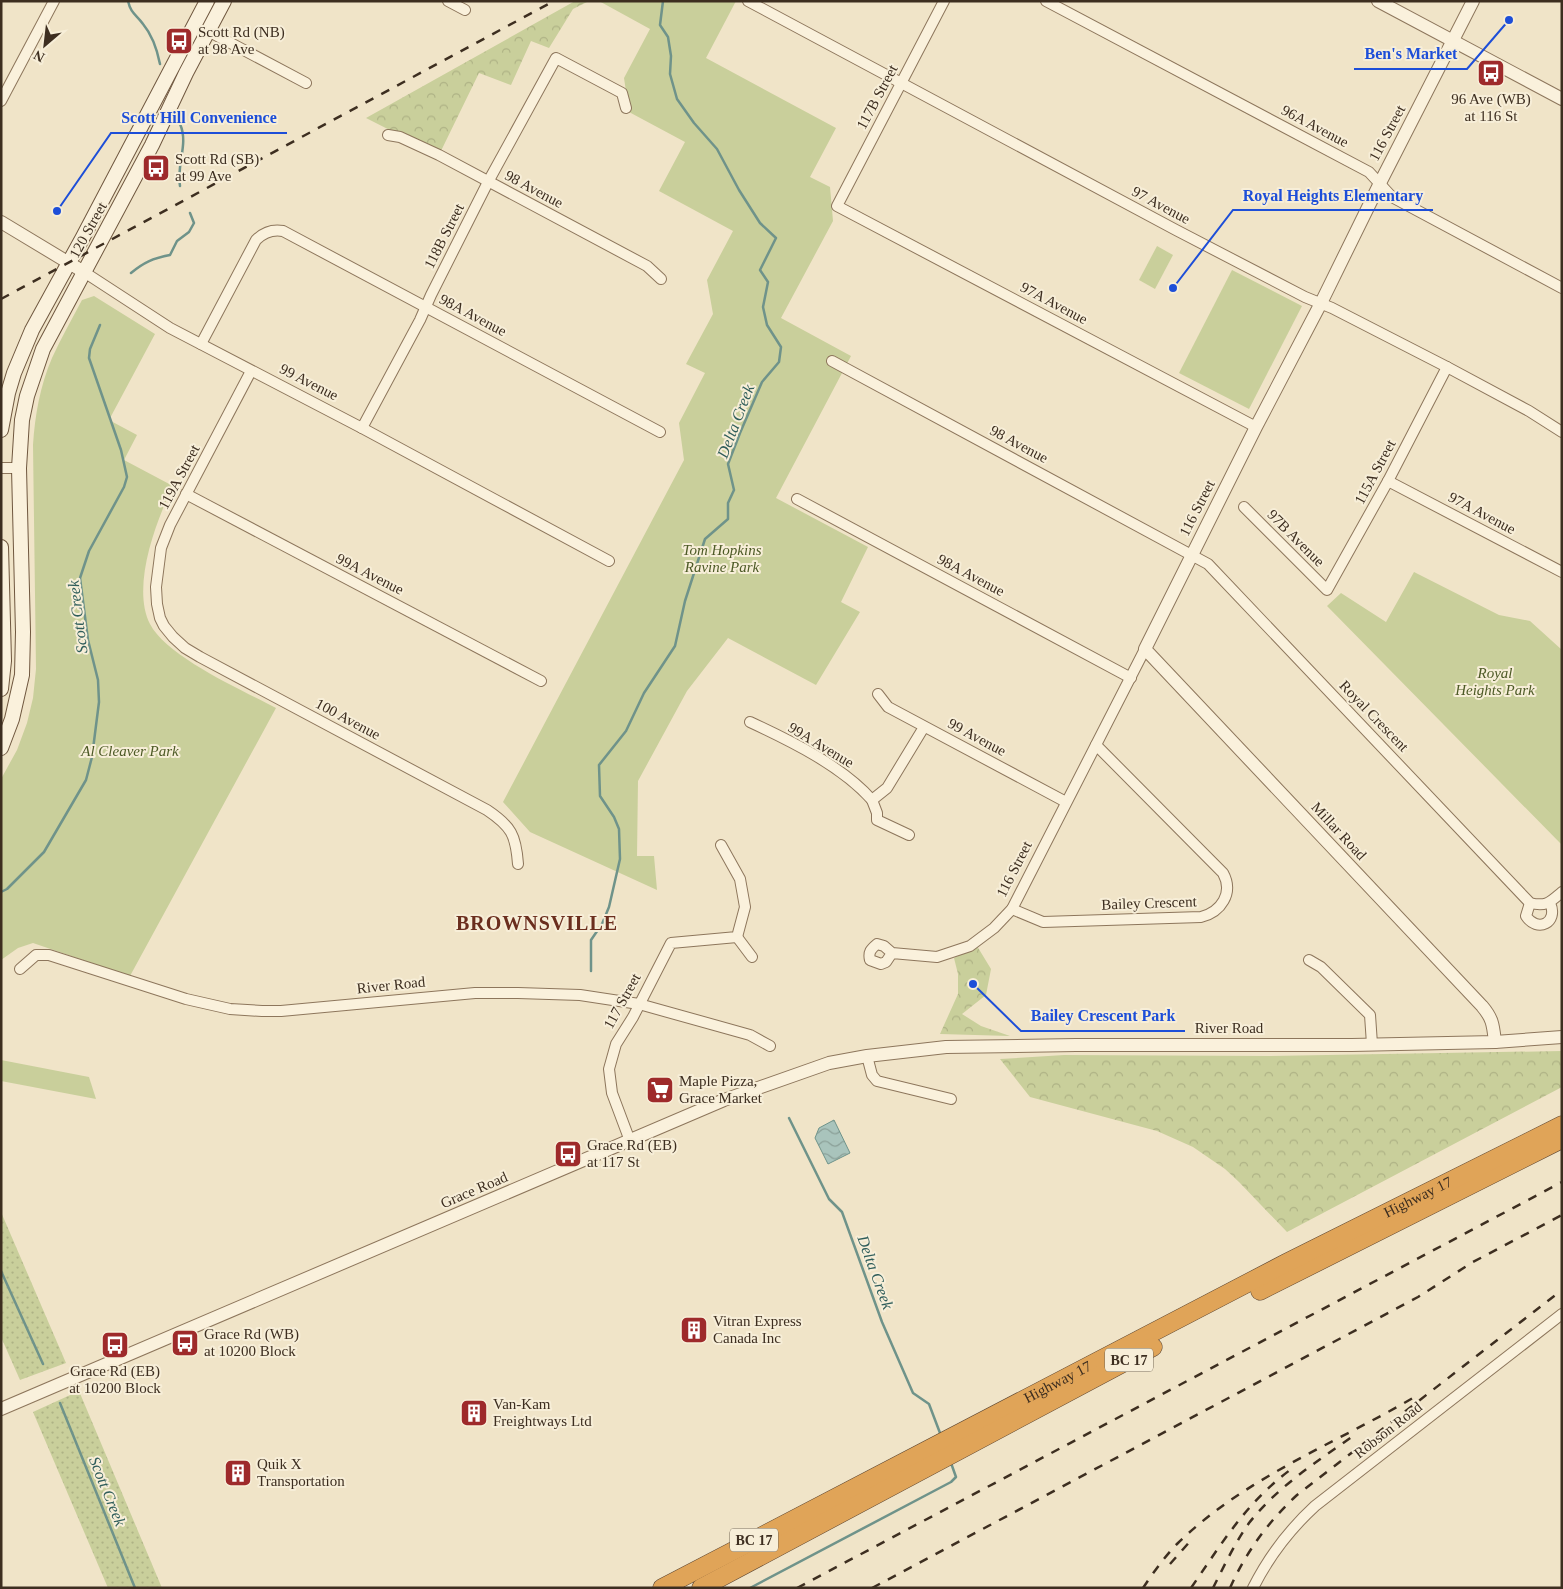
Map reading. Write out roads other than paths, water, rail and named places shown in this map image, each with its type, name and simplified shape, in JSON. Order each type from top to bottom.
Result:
[{"type":"highway","name":"Highway 17","points":[[662,1588],[1283,1265],[1562,1125]]},
{"type":"highway","name":"Highway 17","points":[[701,1588],[1287,1277],[1562,1140]]},
{"type":"main road","name":"120 Street","points":[[1,430],[8,393],[20,354],[205,2]]},
{"type":"main road","name":"120 Street","points":[[1,748],[8,733],[19,692],[22,663],[18,468],[22,420],[34,374],[43,349],[144,160],[222,6]]},
{"type":"main road","points":[[1,547],[4,661],[1,689]]},
{"type":"street","points":[[1,101],[54,1]]},
{"type":"street","points":[[448,1],[465,10]]},
{"type":"street","name":"97 Avenue","points":[[748,1],[1176,230],[1447,367],[1529,411],[1562,432]]},
{"type":"street","name":"117B Street","points":[[837,206],[944,1]]},
{"type":"street","name":"96A Avenue","points":[[1046,1],[1369,172],[1392,197],[1562,288]]},
{"type":"street","points":[[1378,1],[1562,99]]},
{"type":"street","name":"116 Street","points":[[892,953],[937,956],[970,946],[994,928],[1012,909],[1131,678],[1256,427],[1473,1]]},
{"type":"street","points":[[205,2],[222,6]]},
{"type":"street","points":[[208,31],[306,83]]},
{"type":"street","name":"118B Street","points":[[362,428],[420,320],[488,182],[556,58],[622,93],[626,108]]},
{"type":"street","name":"98 Avenue","points":[[388,136],[400,137],[488,182],[647,266],[661,279]]},
{"type":"street","name":"97A Avenue","points":[[837,206],[1256,427]]},
{"type":"street","name":"99 Avenue","points":[[1,222],[84,272],[161,323],[362,428],[609,561]]},
{"type":"street","name":"98A Avenue","points":[[201,344],[251,248],[260,236],[270,231],[283,231],[660,432]]},
{"type":"street","name":"98 Avenue","points":[[832,361],[1192,554]]},
{"type":"street","name":"115A Street","points":[[1327,590],[1388,481],[1447,367]]},
{"type":"street","name":"119A Street","points":[[157,604],[156,581],[162,544],[170,525],[251,371]]},
{"type":"street","points":[[1,468],[18,468]]},
{"type":"street","name":"97A Avenue","points":[[1388,481],[1562,572]]},
{"type":"street","name":"99A Avenue","points":[[186,494],[541,681]]},
{"type":"street","name":"98A Avenue","points":[[797,499],[1131,678]]},
{"type":"street","name":"97B Avenue","points":[[1244,507],[1327,590]]},
{"type":"street","name":"Royal Crescent","points":[[1192,554],[1208,564],[1530,903],[1526,916],[1536,924],[1546,925],[1550,921],[1552,911],[1550,903]]},
{"type":"street","name":"100 Avenue","points":[[157,604],[164,626],[173,637],[189,650],[496,816],[509,828],[514,836],[518,864]]},
{"type":"street","name":"Millar Road","points":[[1145,649],[1482,1006],[1493,1022],[1495,1042]]},
{"type":"street","name":"99 Avenue","points":[[878,694],[888,707],[1066,802]]},
{"type":"street","name":"99A Avenue","points":[[750,722],[835,767],[872,800]]},
{"type":"street","points":[[909,835],[877,820],[877,813],[872,800],[887,788],[924,727]]},
{"type":"street","name":"Bailey Crescent","points":[[1012,909],[1043,922],[1201,917],[1215,911],[1225,900],[1228,888],[1227,879],[1223,873],[1096,745]]},
{"type":"street","points":[[721,845],[740,879],[744,907],[737,937],[752,957]]},
{"type":"street","points":[[1530,903],[1539,905],[1550,903],[1562,892]]},
{"type":"street","name":"117 Street","points":[[630,1140],[612,1093],[609,1069],[616,1044],[671,943],[737,937]]},
{"type":"street","name":"River Road","points":[[20,969],[36,955],[48,955],[186,999],[230,1008],[262,1011],[475,993],[580,995],[639,1004],[750,1035],[770,1046]]},
{"type":"street","points":[[1309,960],[1321,967],[1370,1015],[1372,1044]]},
{"type":"street","name":"River Road","points":[[867,1056],[946,1047],[1372,1044],[1495,1042],[1562,1037]]},
{"type":"street","points":[[867,1056],[872,1075],[877,1081],[952,1099]]},
{"type":"street","name":"Grace Road","points":[[1,1409],[724,1100],[829,1062],[867,1056]]},
{"type":"street","name":"Robson Road","points":[[1253,1588],[1272,1554],[1286,1536],[1315,1506],[1562,1314]]},
{"type":"water","points":[[834,1120],[850,1153],[828,1164],[815,1138],[819,1128]]},
{"type":"waterway","name":"Scott Creek","points":[[128,1],[132,11],[152,38],[160,64]]},
{"type":"waterway","name":"Delta Creek","points":[[591,971],[591,940],[602,924],[609,907],[620,859],[619,829],[614,817],[600,796],[599,765],[626,731],[644,693],[675,646],[685,601],[705,539],[728,519],[728,503],[734,490],[728,464],[762,382],[779,362],[781,347],[767,325],[763,307],[768,282],[760,270],[776,238],[760,223],[739,190],[717,149],[694,123],[677,99],[670,74],[671,56],[668,37],[660,25],[663,1]]},
{"type":"waterway","name":"Scott Creek","points":[[180,124],[183,139],[179,178],[180,186]]},
{"type":"waterway","name":"Scott Creek","points":[[131,273],[149,261],[170,255],[177,241],[189,232],[194,223],[190,213]]},
{"type":"waterway","name":"Scott Creek","points":[[1,892],[7,889],[44,852],[86,780],[92,757],[99,702],[98,680],[88,640],[80,578],[89,551],[124,487],[127,477],[121,450],[89,358],[90,349],[100,325]]},
{"type":"waterway","name":"Delta Creek","points":[[789,1118],[829,1199],[842,1212],[882,1322],[913,1393],[929,1404],[940,1433]]},
{"type":"waterway","name":"Scott Creek","points":[[1,1271],[43,1364]]},
{"type":"waterway","name":"Scott Creek","points":[[60,1403],[135,1588]]},
{"type":"waterway","name":"Delta Creek","points":[[750,1588],[951,1482],[956,1477],[951,1463]]},
{"type":"railway","points":[[1,299],[554,1]]},
{"type":"railway","points":[[797,1588],[1562,1182]]},
{"type":"railway","points":[[872,1588],[1418,1297],[1473,1262],[1562,1215]]},
{"type":"railway","points":[[1230,1588],[1243,1562],[1259,1538],[1297,1495],[1562,1290]]},
{"type":"railway","points":[[1143,1588],[1178,1543],[1233,1498],[1263,1479],[1418,1395]]},
{"type":"railway","points":[[1213,1588],[1239,1539],[1260,1510],[1299,1475],[1356,1434]]},
{"type":"railway","points":[[1191,1588],[1224,1540],[1248,1510],[1260,1496],[1290,1470]]},
{"type":"railway","points":[[1170,1564],[1193,1538]]},
{"type":"place","name":"Ben's Market","points":[[1509,20]]},
{"type":"place","name":"Scott Rd (NB) at 98 Ave","points":[[179,41]]},
{"type":"place","name":"96 Ave (WB) at 116 St","points":[[1491,73]]},
{"type":"place","name":"Scott Rd (SB) at 99 Ave","points":[[156,168]]},
{"type":"place","name":"Scott Hill Convenience","points":[[57,211]]},
{"type":"place","name":"Royal Heights Elementary","points":[[1173,288]]},
{"type":"place","name":"Bailey Crescent Park","points":[[973,984]]},
{"type":"place","name":"Maple Pizza, Grace Market","points":[[660,1090]]},
{"type":"place","name":"Grace Rd (EB) at 117 St","points":[[568,1154]]},
{"type":"place","name":"Vitran Express Canada Inc","points":[[694,1330]]},
{"type":"place","name":"Grace Rd (WB) at 10200 Block","points":[[185,1343]]},
{"type":"place","name":"Grace Rd (EB) at 10200 Block","points":[[115,1345]]},
{"type":"place","name":"Van-Kam Freightways Ltd","points":[[474,1413]]},
{"type":"place","name":"Quik X Transportation","points":[[238,1473]]},
{"type":"district","name":"BROWNSVILLE","points":[[537,923]]},
{"type":"park label","name":"Tom Hopkins Ravine Park","points":[[722,558]]},
{"type":"park label","name":"Royal Heights Park","points":[[1495,682]]},
{"type":"park label","name":"Al Cleaver Park","points":[[130,751]]}]
